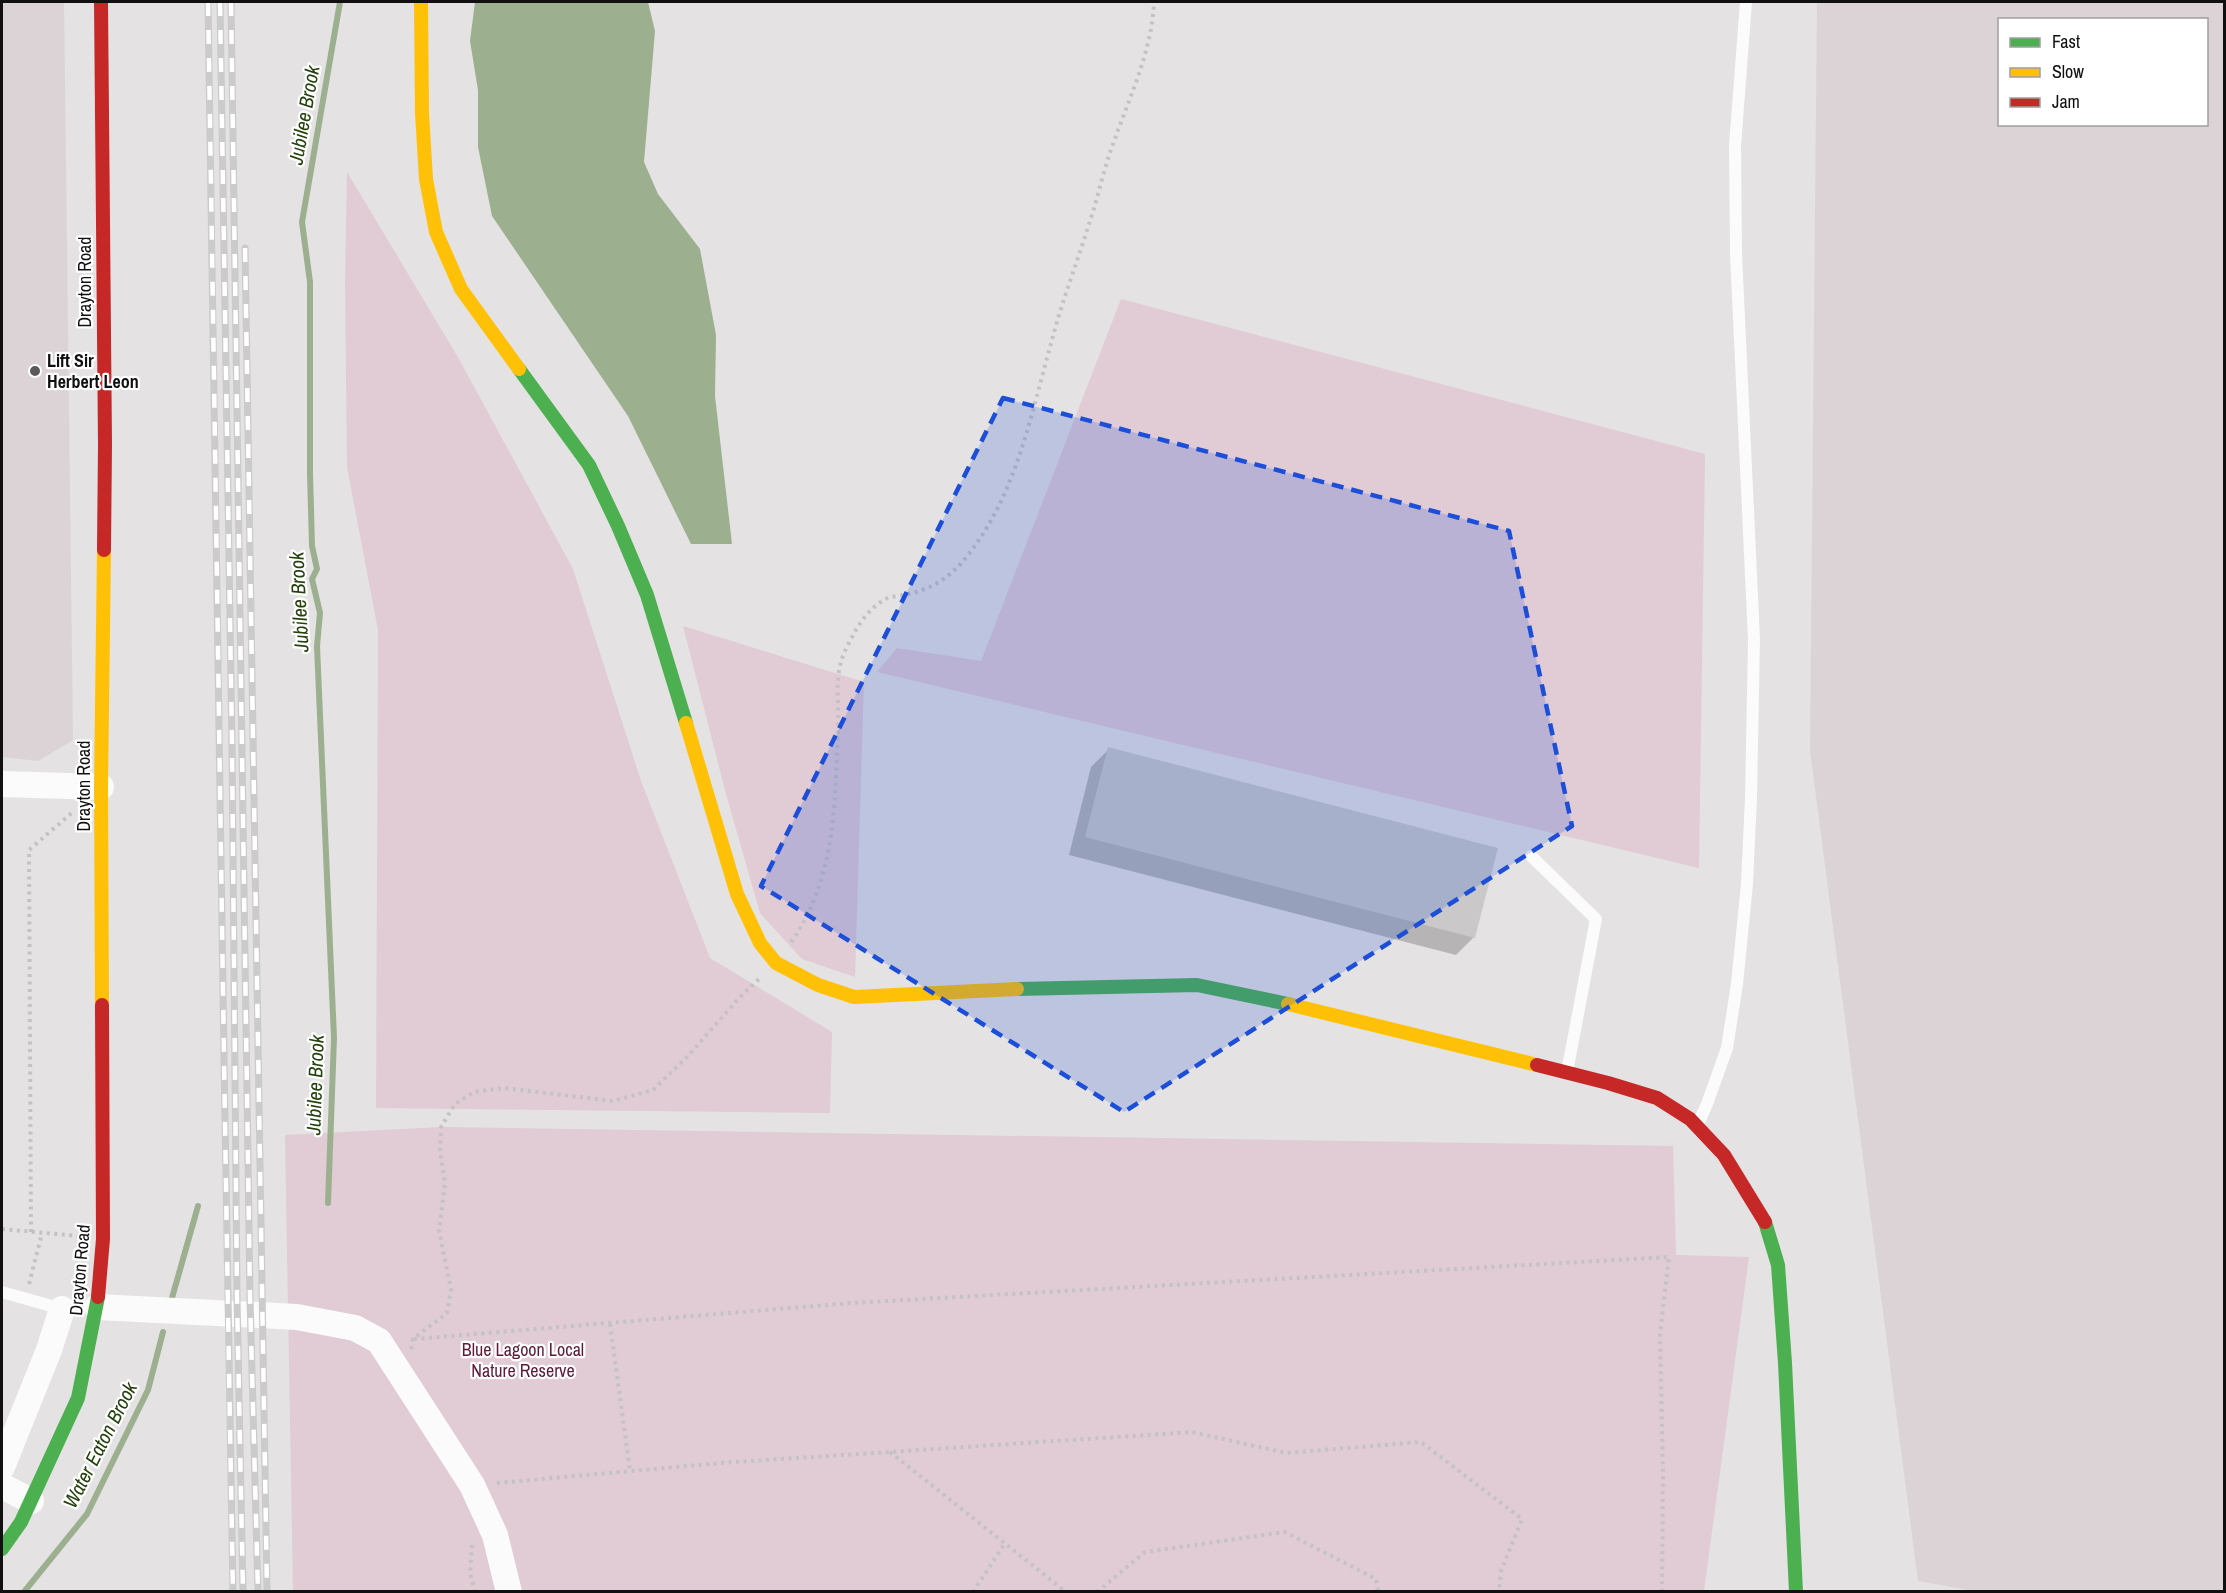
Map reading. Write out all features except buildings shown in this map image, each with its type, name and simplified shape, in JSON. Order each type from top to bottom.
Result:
[{"type":"street","name":"Drayton Road","points":[[2,1549],[21,1522],[78,1398],[97,1307],[103,1239],[101,787],[105,444],[101,2]]},
{"type":"street","points":[[422,2],[422,113],[425,168],[436,232],[461,289],[589,465],[618,526],[647,595],[736,894],[760,943],[776,963],[818,985],[854,997],[1017,989],[1197,985],[1290,1004],[1658,1098],[1690,1119],[1724,1155],[1765,1222],[1778,1264],[1796,1592]]},
{"type":"street","points":[[2,784],[101,787]]},
{"type":"street","points":[[97,1307],[297,1317],[356,1328],[379,1341],[472,1485],[495,1535],[509,1592]]},
{"type":"street","points":[[2,1467],[49,1350],[62,1310]]},
{"type":"street","points":[[2,1486],[31,1501]]},
{"type":"lane","points":[[1697,1126],[1727,1048],[1737,984],[1746,895],[1750,819],[1754,639],[1736,254],[1735,146],[1746,2]]},
{"type":"lane","points":[[1531,856],[1596,919],[1567,1073]]},
{"type":"lane","points":[[2,1292],[62,1310]]},
{"type":"path","points":[[413,1339],[447,1313],[451,1289],[439,1231],[445,1183],[440,1150],[441,1127],[455,1104],[474,1092],[504,1088],[613,1101],[653,1090],[687,1057],[740,997],[776,963],[798,932],[817,895],[829,855],[834,816],[838,672],[844,653],[859,623],[884,599],[933,587],[952,574],[990,523],[1009,484],[1024,445],[1054,330],[1109,154],[1147,47],[1155,2]]},
{"type":"path","points":[[31,1232],[29,850],[101,787]]},
{"type":"path","points":[[2,1229],[103,1239]]},
{"type":"path","points":[[25,1299],[42,1233]]},
{"type":"path","points":[[379,1341],[851,1303],[1669,1257],[1660,1334],[1663,1475],[1662,1592]]},
{"type":"path","points":[[610,1324],[630,1471]]},
{"type":"path","points":[[472,1485],[630,1471],[1192,1432],[1286,1453],[1421,1442],[1522,1519],[1501,1571],[1499,1592]]},
{"type":"path","points":[[890,1452],[1066,1592]]},
{"type":"path","points":[[1097,1592],[1145,1552],[1285,1532],[1376,1579],[1378,1592]]},
{"type":"path","points":[[973,1592],[1005,1543]]},
{"type":"highlighted area","points":[[1003,398],[1509,531],[1572,826],[1124,1112],[761,886]]},
{"type":"shaded area","name":"Lift Sir Herbert Leon","points":[[2,2],[64,2],[73,740],[38,761],[2,757]]},
{"type":"shaded area","points":[[475,2],[648,2],[655,31],[644,162],[658,194],[700,249],[716,335],[715,396],[732,544],[691,544],[628,416],[492,216],[478,147],[478,90],[470,41]]},
{"type":"shaded area","points":[[1817,2],[2224,2],[2224,1591],[1980,1592],[1918,1581],[1810,750]]},
{"type":"green space","points":[[347,172],[459,359],[573,569],[641,781],[710,958],[832,1032],[830,1113],[376,1108],[378,630],[347,467],[345,280]]},
{"type":"green space","points":[[1121,299],[1705,454],[1699,868],[877,672],[897,648],[981,661]]},
{"type":"green space","points":[[683,626],[864,682],[855,977],[802,959],[760,913],[726,794]]},
{"type":"green space","name":"Blue Lagoon Local Nature Reserve","points":[[441,1127],[1673,1146],[1676,1255],[1749,1257],[1704,1591],[293,1591],[285,1135]]},
{"type":"waterway","name":"Jubilee Brook","points":[[328,1203],[334,1038],[317,646],[320,613],[312,579],[317,569],[312,546],[310,473],[310,282],[302,222],[340,2]]},
{"type":"waterway","name":"Water Eaton Brook","points":[[172,1298],[198,1206]]},
{"type":"waterway","name":"Water Eaton Brook","points":[[24,1592],[87,1514],[148,1390],[163,1332]]},
{"type":"railway","points":[[208,2],[233,1592]]},
{"type":"railway","points":[[220,2],[243,1592]]},
{"type":"railway","points":[[231,2],[250,1298],[258,1592]]},
{"type":"railway","points":[[245,248],[267,1592]]},
{"type":"traffic: fast","points":[[519,369],[589,465],[618,526],[647,595],[686,723]]},
{"type":"traffic: fast","points":[[1017,989],[1197,985],[1288,1004]]},
{"type":"traffic: fast","points":[[1765,1222],[1778,1265],[1796,1592]]},
{"type":"traffic: fast","points":[[2,1549],[21,1522],[78,1398],[98,1297]]},
{"type":"traffic: slow","points":[[421,2],[422,113],[426,179],[436,232],[461,289],[519,369]]},
{"type":"traffic: slow","points":[[102,1005],[101,787],[104,550]]},
{"type":"traffic: slow","points":[[686,723],[737,894],[760,943],[776,963],[818,985],[854,997],[1017,989]]},
{"type":"traffic: slow","points":[[1288,1004],[1537,1065]]},
{"type":"traffic: jam","points":[[101,2],[104,550]]},
{"type":"traffic: jam","points":[[98,1297],[103,1239],[102,1005]]},
{"type":"traffic: jam","points":[[1537,1065],[1657,1098],[1690,1119],[1724,1155],[1765,1222]]},
{"type":"place","name":"Lift Sir Herbert Leon","points":[[35,371]]}]
